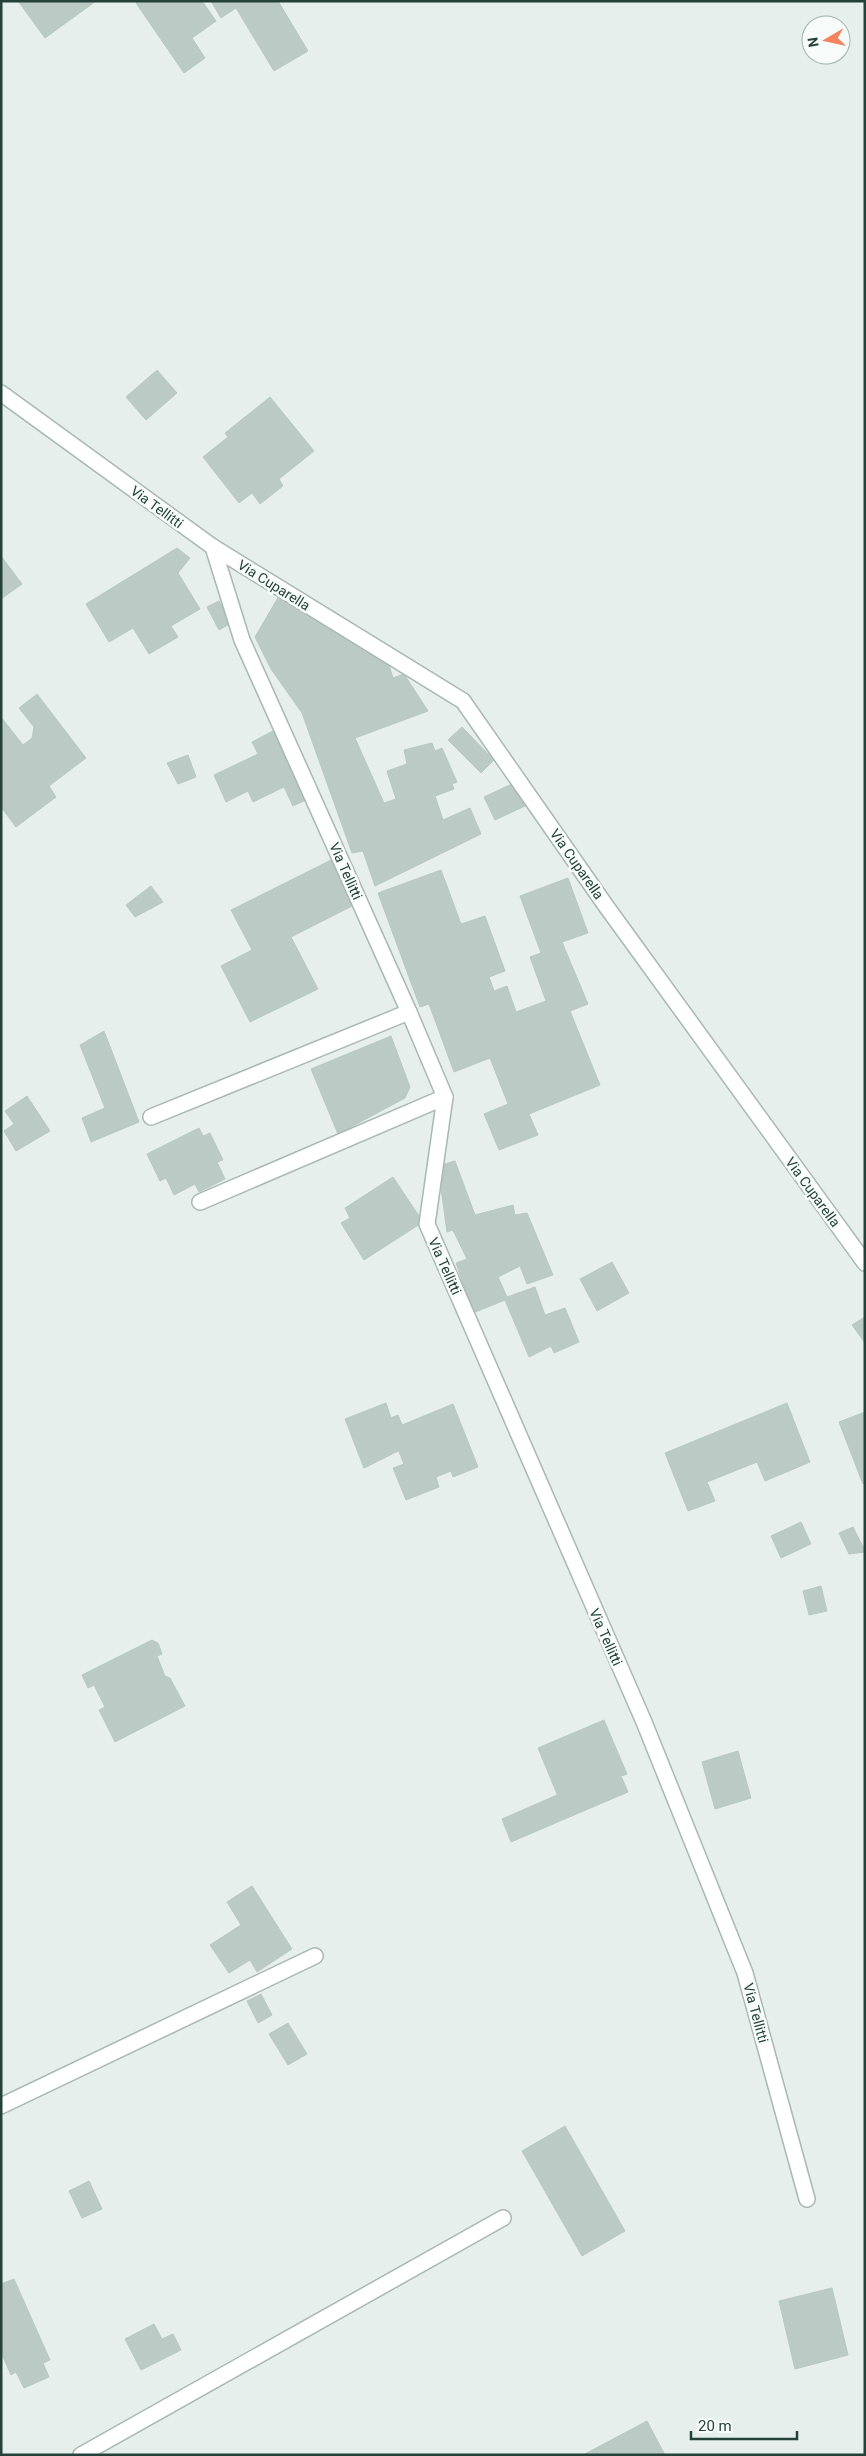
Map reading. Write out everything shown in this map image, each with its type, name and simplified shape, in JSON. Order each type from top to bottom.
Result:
[{"type":"street","name":"Via Tellitti","points":[[1,393],[213,547],[242,640],[409,1012],[445,1097],[426,1224],[644,1722],[745,1973],[807,2199]]},
{"type":"street","name":"Via Cuparella","points":[[213,547],[463,701],[606,906],[865,1263]]},
{"type":"street","points":[[152,1117],[409,1012]]},
{"type":"street","points":[[200,1202],[445,1097]]},
{"type":"street","points":[[1,2106],[316,1956]]},
{"type":"street","points":[[81,2455],[503,2218]]},
{"type":"building","points":[[18,1],[96,1],[45,38]]},
{"type":"building","points":[[138,1],[202,1],[216,21],[192,38],[205,58],[184,73],[136,3]]},
{"type":"building","points":[[211,1],[278,1],[308,51],[274,71],[236,8],[221,18]]},
{"type":"building","points":[[157,370],[177,393],[146,420],[126,397]]},
{"type":"building","points":[[270,397],[314,451],[279,479],[283,486],[260,504],[252,493],[239,503],[203,457],[228,437],[225,433]]},
{"type":"building","points":[[177,548],[190,558],[178,573],[200,609],[171,626],[178,637],[149,654],[133,628],[109,642],[86,604]]},
{"type":"building","points":[[1,556],[22,584],[1,599]]},
{"type":"building","points":[[279,596],[368,646],[389,665],[393,678],[404,674],[428,711],[355,738],[384,803],[396,799],[387,771],[407,764],[404,750],[432,743],[435,751],[442,748],[457,782],[452,784],[454,789],[435,796],[443,820],[470,808],[481,834],[375,886],[363,851],[352,853],[302,713],[271,669],[255,637]]},
{"type":"building","points":[[219,601],[231,623],[219,630],[207,607]]},
{"type":"building","points":[[37,694],[86,758],[49,786],[56,797],[16,827],[1,807],[1,717],[23,745],[32,738],[34,727],[19,708]]},
{"type":"building","points":[[462,727],[494,760],[481,773],[448,740]]},
{"type":"building","points":[[273,731],[306,800],[293,806],[284,787],[253,802],[248,791],[226,802],[214,775],[258,754],[252,742]]},
{"type":"building","points":[[188,755],[196,777],[178,784],[167,763]]},
{"type":"building","points":[[514,783],[525,806],[495,820],[484,797]]},
{"type":"building","points":[[333,859],[356,904],[291,937],[318,989],[250,1022],[221,966],[252,950],[231,910]]},
{"type":"building","points":[[441,870],[461,924],[485,916],[505,971],[489,977],[494,991],[507,986],[516,1012],[546,1001],[530,957],[541,953],[520,896],[568,878],[588,933],[562,942],[588,1004],[570,1011],[600,1085],[529,1114],[538,1135],[499,1150],[484,1114],[508,1104],[490,1058],[454,1072],[429,1004],[420,1007],[378,893]]},
{"type":"building","points":[[151,886],[163,902],[135,917],[126,905]]},
{"type":"building","points":[[104,1031],[139,1122],[91,1142],[82,1118],[105,1108],[80,1045]]},
{"type":"building","points":[[391,1036],[410,1087],[405,1098],[338,1134],[311,1069]]},
{"type":"building","points":[[27,1096],[50,1131],[16,1151],[4,1131],[14,1124],[5,1111]]},
{"type":"building","points":[[199,1128],[203,1136],[210,1133],[223,1160],[217,1162],[225,1179],[199,1192],[195,1184],[174,1195],[166,1178],[160,1181],[147,1154]]},
{"type":"building","points":[[455,1161],[475,1215],[513,1205],[515,1215],[527,1213],[553,1275],[527,1284],[520,1266],[498,1277],[507,1297],[535,1287],[545,1315],[565,1308],[579,1342],[554,1353],[551,1346],[529,1357],[505,1300],[473,1313],[456,1263],[467,1259],[453,1230],[447,1232],[438,1166]]},
{"type":"building","points":[[393,1177],[423,1222],[364,1260],[341,1223],[350,1218],[345,1208]]},
{"type":"building","points":[[612,1262],[629,1293],[597,1311],[580,1279]]},
{"type":"building","points":[[865,1317],[865,1343],[852,1325]]},
{"type":"building","points":[[386,1403],[391,1418],[386,1420],[398,1451],[364,1468],[345,1419]]},
{"type":"building","points":[[787,1403],[810,1462],[765,1481],[757,1462],[707,1482],[715,1501],[688,1511],[665,1453]]},
{"type":"building","points":[[453,1404],[478,1467],[453,1477],[451,1471],[436,1477],[439,1487],[406,1500],[393,1468],[404,1464],[386,1420],[398,1415],[402,1425]]},
{"type":"building","points":[[865,1412],[865,1483],[863,1484],[839,1422]]},
{"type":"building","points":[[801,1522],[811,1544],[781,1558],[771,1536]]},
{"type":"building","points":[[853,1527],[865,1552],[849,1554],[839,1533]]},
{"type":"building","points":[[821,1586],[827,1611],[809,1615],[803,1591]]},
{"type":"building","points":[[152,1640],[158,1643],[162,1654],[157,1656],[165,1676],[170,1678],[185,1706],[115,1742],[99,1710],[105,1707],[94,1685],[88,1688],[82,1675]]},
{"type":"building","points":[[604,1720],[627,1774],[621,1776],[628,1792],[567,1818],[538,1748]]},
{"type":"building","points":[[738,1751],[751,1798],[715,1809],[702,1762]]},
{"type":"building","points":[[557,1795],[567,1818],[511,1842],[502,1819]]},
{"type":"building","points":[[252,1886],[292,1949],[257,1972],[250,1960],[229,1973],[210,1945],[241,1925],[227,1902]]},
{"type":"building","points":[[261,1994],[272,2015],[258,2023],[247,2001]]},
{"type":"building","points":[[288,2023],[307,2054],[288,2065],[269,2034]]},
{"type":"building","points":[[565,2126],[625,2231],[582,2256],[522,2151]]},
{"type":"building","points":[[89,2181],[102,2209],[82,2218],[69,2191]]},
{"type":"building","points":[[14,2279],[50,2360],[43,2363],[49,2377],[24,2388],[16,2372],[11,2375],[1,2352],[1,2284]]},
{"type":"building","points":[[832,2288],[848,2355],[795,2369],[779,2301]]},
{"type":"building","points":[[154,2324],[162,2339],[173,2334],[181,2350],[141,2370],[125,2339]]},
{"type":"building","points":[[647,2421],[665,2455],[583,2455]]}]
